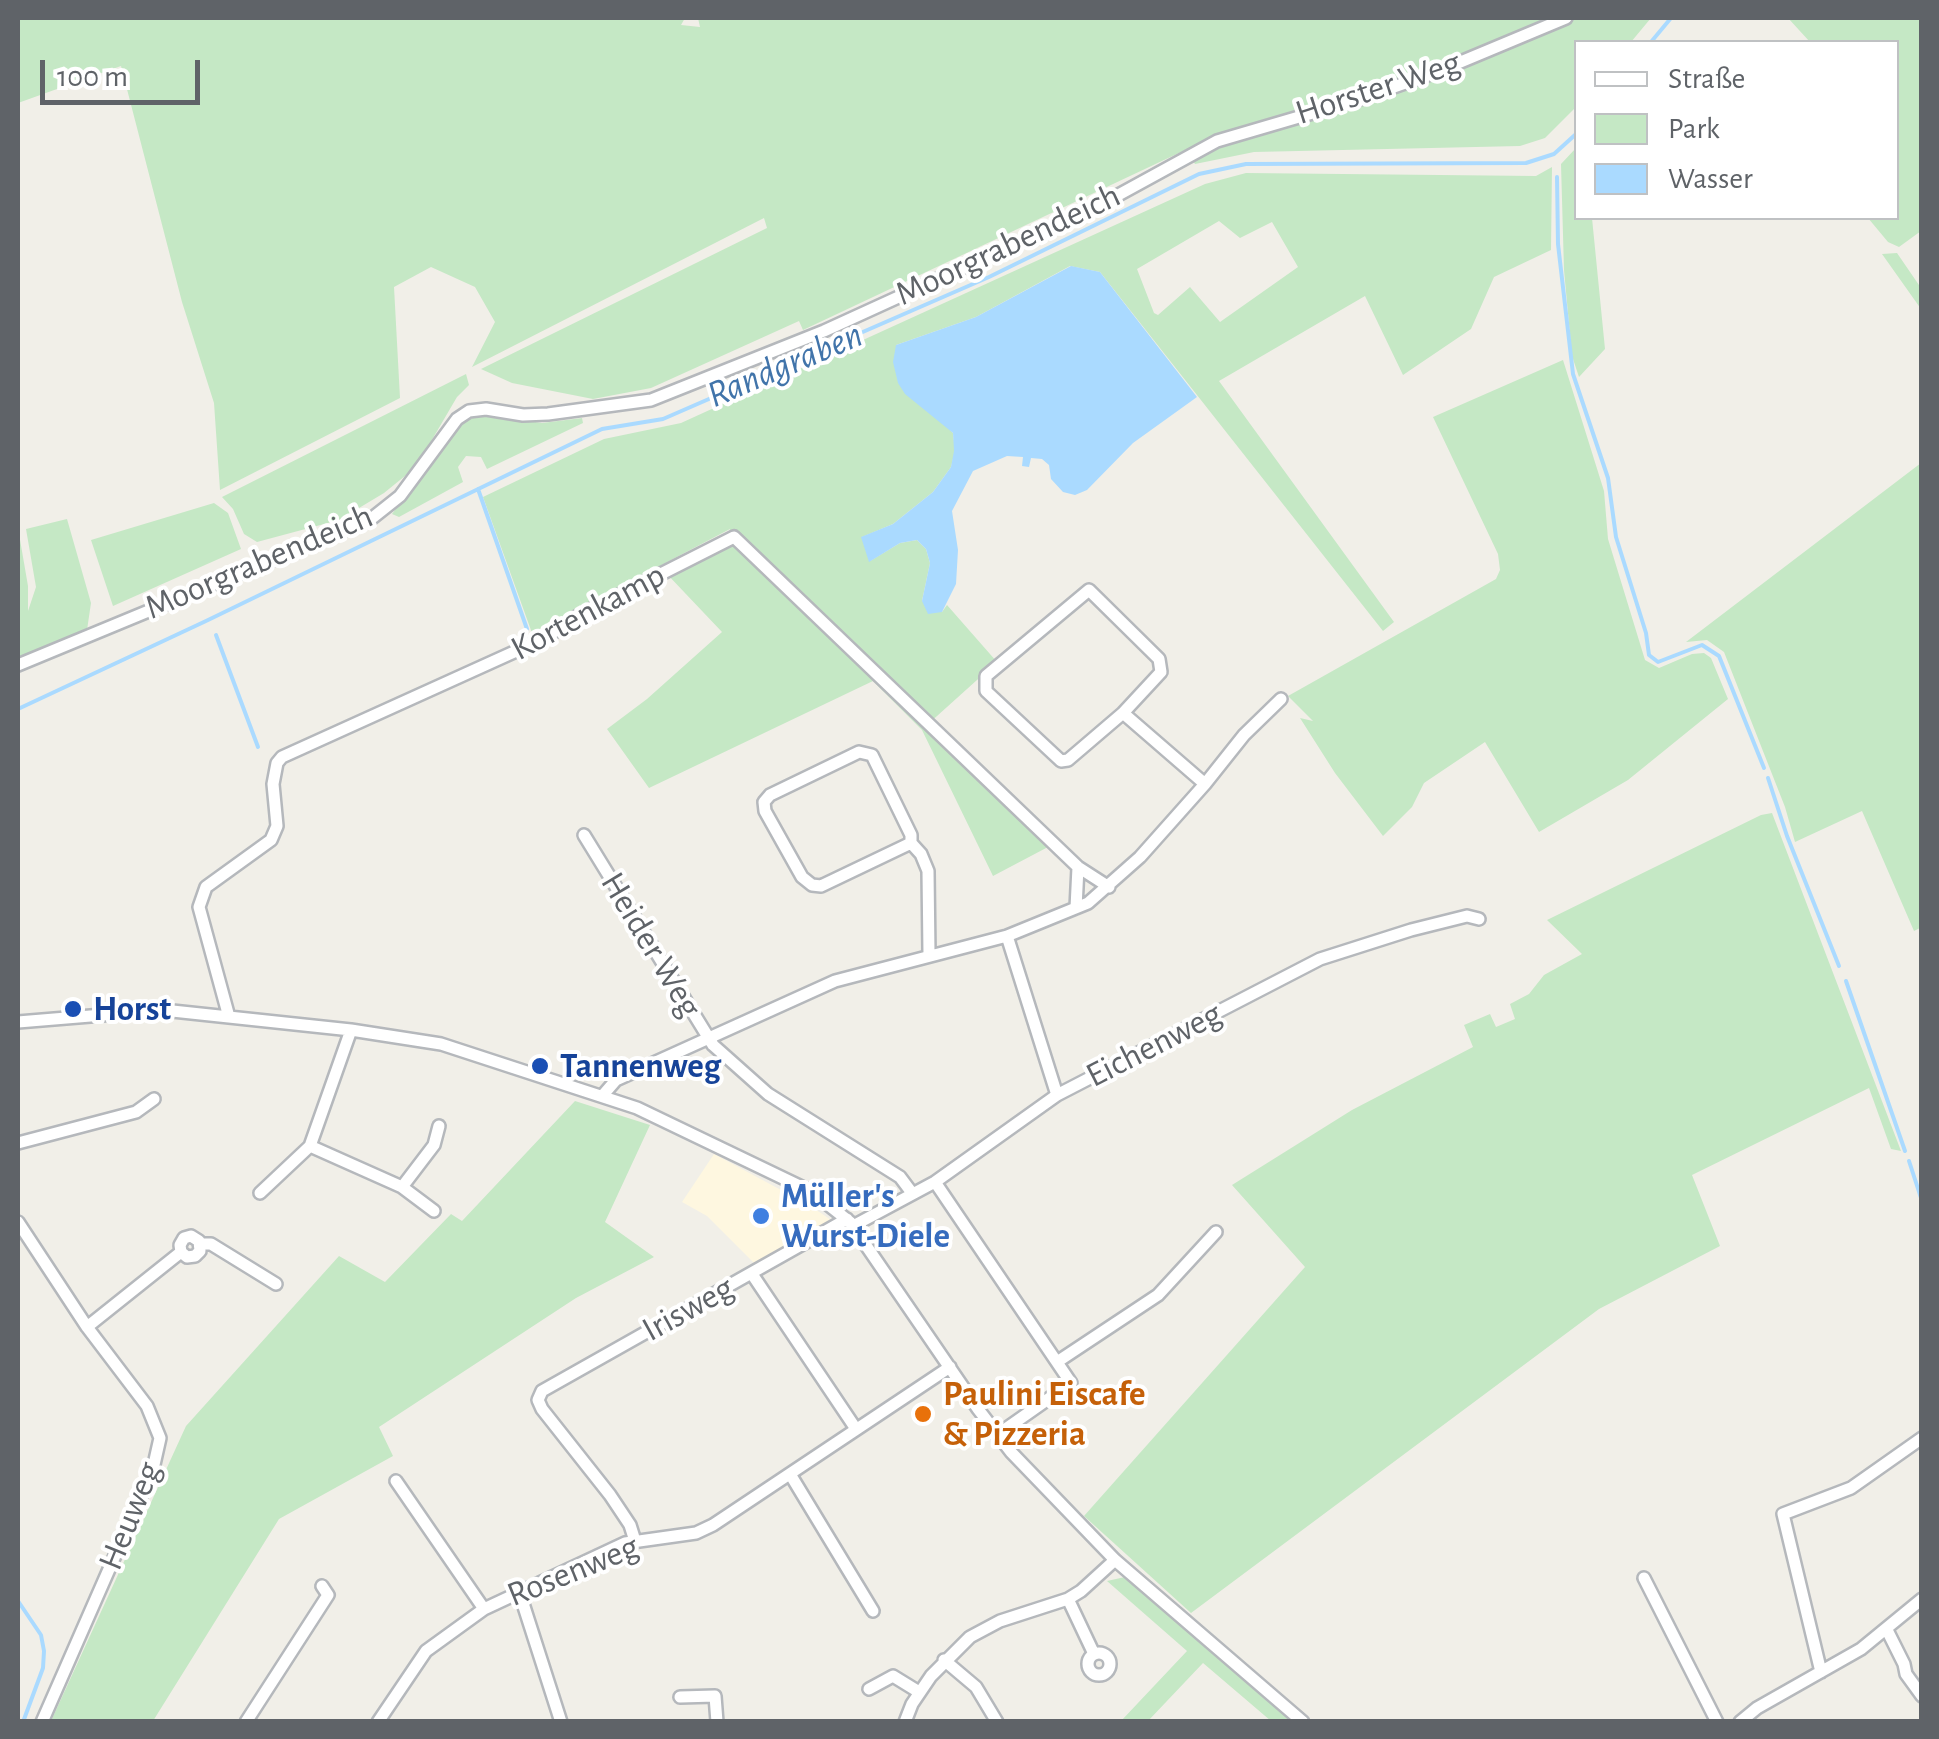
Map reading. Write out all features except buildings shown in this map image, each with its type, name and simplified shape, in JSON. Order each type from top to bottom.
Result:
[{"type":"street","name":"Horster Weg","points":[[1190,155],[1232,136],[1438,72],[1566,18]]},
{"type":"street","name":"Moorgrabendeich","points":[[18,665],[371,520],[400,496],[458,419],[469,411],[548,414],[651,400],[824,331],[1100,204],[1190,155]]},
{"type":"street","name":"Kortenkamp","points":[[229,1017],[200,907],[206,887],[272,840],[278,826],[273,784],[282,757],[545,638],[578,616],[734,537],[1078,868],[1109,887]]},
{"type":"street","points":[[1089,590],[1159,658],[1162,672],[1123,713],[1068,760],[1061,761],[986,691],[986,676],[1089,590]]},
{"type":"street","points":[[603,1095],[616,1080],[834,980],[1007,936],[1076,908],[1109,887],[1281,699]]},
{"type":"street","points":[[1123,713],[1205,784]]},
{"type":"street","points":[[911,843],[821,886],[812,885],[802,876],[765,811],[764,802],[859,752],[868,753],[928,871],[928,954]]},
{"type":"street","name":"Heider Weg","points":[[584,835],[708,1038],[768,1094],[900,1176],[912,1193]]},
{"type":"street","points":[[1076,908],[1078,868]]},
{"type":"street","name":"Eichenweg","points":[[850,1222],[935,1182],[1057,1094],[1320,959],[1467,916],[1480,919]]},
{"type":"street","points":[[1007,936],[1057,1094]]},
{"type":"street","points":[[18,1022],[163,1010],[441,1044],[603,1095],[706,1139],[812,1192],[850,1222],[997,1435],[1116,1560],[1302,1722]]},
{"type":"street","points":[[260,1194],[310,1146],[351,1030]]},
{"type":"street","points":[[18,1144],[136,1112],[154,1099]]},
{"type":"street","points":[[402,1186],[434,1145],[439,1126]]},
{"type":"street","points":[[310,1146],[402,1186],[434,1211]]},
{"type":"street","points":[[935,1182],[1071,1382],[997,1435]]},
{"type":"street","name":"Heuweg","points":[[18,1222],[87,1328],[147,1406],[160,1438],[152,1469],[42,1722]]},
{"type":"street","name":"Irisweg","points":[[635,1541],[630,1525],[610,1494],[540,1405],[540,1395],[548,1387],[850,1222]]},
{"type":"street","points":[[1057,1362],[1158,1295],[1216,1232]]},
{"type":"street","points":[[87,1328],[182,1252],[180,1244],[188,1236],[197,1238],[200,1244],[210,1244],[276,1284]]},
{"type":"street","points":[[752,1274],[856,1429]]},
{"type":"street","name":"Rosenweg","points":[[378,1722],[426,1651],[484,1609],[590,1557],[635,1541],[702,1531],[950,1366]]},
{"type":"street","points":[[1821,1672],[1783,1514],[1851,1488],[1922,1438]]},
{"type":"street","points":[[790,1474],[873,1611]]},
{"type":"street","points":[[396,1481],[484,1609]]},
{"type":"street","points":[[905,1722],[919,1692],[944,1660],[984,1628],[1068,1599],[1116,1560]]},
{"type":"street","points":[[1644,1578],[1717,1722]]},
{"type":"street","points":[[246,1722],[328,1596],[322,1586]]},
{"type":"street","points":[[520,1591],[560,1722]]},
{"type":"street","points":[[1068,1599],[1094,1654]]},
{"type":"street","points":[[1740,1721],[1887,1630],[1922,1599]]},
{"type":"street","points":[[1887,1630],[1906,1674],[1922,1696]]},
{"type":"street","points":[[944,1660],[976,1687],[997,1722]]},
{"type":"street","points":[[868,1689],[893,1676],[919,1692]]},
{"type":"street","points":[[680,1697],[715,1696],[718,1722]]},
{"type":"shaded area","points":[[714,1154],[809,1205],[831,1220],[829,1225],[756,1265],[707,1216],[682,1202]]},
{"type":"green space","points":[[18,18],[685,18],[681,25],[700,27],[698,18],[1553,18],[1356,96],[1215,136],[803,330],[799,321],[651,388],[593,399],[512,383],[481,369],[767,228],[764,218],[472,367],[495,322],[475,287],[431,267],[394,287],[400,398],[220,490],[214,403],[182,302],[121,66],[18,103]]},
{"type":"green space","points":[[1578,18],[1651,18],[1633,40],[1574,40],[1574,109],[1545,138],[1520,146],[1254,152],[1195,164],[1192,159],[1219,145],[1440,76]]},
{"type":"green space","points":[[1788,18],[1921,18],[1921,231],[1899,247],[1888,242],[1870,220],[1899,220],[1899,40],[1808,40]]},
{"type":"green space","points":[[1574,150],[1574,220],[1592,220],[1605,349],[1579,377],[1572,356],[1564,270],[1561,164]]},
{"type":"green space","points":[[1552,167],[1551,250],[1494,277],[1471,329],[1403,375],[1365,296],[1219,381],[1394,622],[1383,631],[1100,272],[1070,266],[976,317],[896,345],[937,417],[953,433],[955,451],[951,467],[933,492],[893,524],[862,537],[870,561],[900,543],[917,540],[926,549],[930,563],[922,601],[942,612],[947,605],[997,662],[927,725],[1048,847],[993,876],[922,730],[873,681],[649,788],[607,729],[722,632],[666,573],[720,552],[730,529],[532,633],[483,497],[604,439],[681,423],[1205,184],[1246,173],[1536,176]],"holes":[[[1219,221],[1240,238],[1272,222],[1298,267],[1220,322],[1190,287],[1158,315],[1154,313],[1137,269]]]},
{"type":"green space","points":[[1897,253],[1921,288],[1921,309],[1882,254]]},
{"type":"green space","points":[[1563,360],[1604,491],[1608,539],[1645,660],[1659,668],[1704,653],[1711,658],[1728,699],[1628,780],[1539,832],[1485,742],[1424,783],[1412,807],[1383,836],[1335,773],[1300,718],[1313,721],[1288,696],[1496,579],[1500,570],[1498,554],[1433,417]]},
{"type":"green space","points":[[466,374],[469,385],[457,397],[416,467],[384,493],[339,520],[257,542],[244,534],[233,509],[222,497]]},
{"type":"green space","points":[[483,414],[542,423],[582,418],[583,423],[487,469],[481,457],[466,456],[458,467],[463,482],[399,517],[392,514],[452,433],[470,416]]},
{"type":"green space","points":[[1921,463],[1922,927],[1914,931],[1862,811],[1795,842],[1724,652],[1707,640],[1686,642]]},
{"type":"green space","points":[[214,503],[228,513],[241,549],[113,606],[91,540]]},
{"type":"green space","points":[[67,519],[91,603],[87,630],[18,662],[18,528],[28,611],[36,587],[26,529]]},
{"type":"green space","points":[[1772,813],[1901,1151],[1891,1149],[1869,1088],[1692,1175],[1720,1246],[1599,1309],[1191,1613],[1084,1516],[1305,1267],[1232,1185],[1352,1110],[1473,1047],[1464,1025],[1490,1014],[1496,1027],[1515,1019],[1510,1004],[1529,994],[1544,975],[1582,954],[1547,920]]},
{"type":"green space","points":[[575,1101],[650,1125],[605,1222],[654,1257],[576,1298],[379,1427],[393,1456],[279,1519],[153,1721],[51,1721],[186,1426],[339,1256],[385,1282],[451,1214],[462,1221]]},
{"type":"green space","points":[[1125,1577],[1294,1721],[1271,1721],[1203,1663],[1148,1721],[1121,1721],[1187,1651],[1107,1581]]},
{"type":"water","points":[[1071,266],[1100,272],[1197,397],[1133,443],[1087,490],[1075,495],[1063,492],[1051,479],[1049,465],[1042,459],[1031,458],[1029,467],[1022,466],[1023,457],[1007,456],[973,471],[952,511],[958,550],[956,584],[942,612],[928,614],[922,601],[930,563],[926,549],[917,540],[900,543],[869,562],[861,537],[893,524],[933,492],[951,467],[954,451],[953,433],[905,394],[898,383],[893,362],[896,345],[976,317]]},
{"type":"waterway","name":"Randgraben","points":[[1653,40],[1671,18]]},
{"type":"waterway","name":"Randgraben","points":[[18,709],[602,429],[663,419],[989,277],[1199,174],[1246,164],[1526,163],[1554,154],[1574,136]]},
{"type":"waterway","points":[[1557,177],[1558,244],[1573,374],[1608,478],[1616,537],[1646,633],[1649,655],[1658,662],[1702,645],[1719,656],[1764,768]]},
{"type":"waterway","points":[[478,489],[527,629]]},
{"type":"waterway","points":[[216,635],[258,747]]},
{"type":"waterway","points":[[1768,778],[1839,966]]},
{"type":"waterway","points":[[1846,981],[1905,1151]]},
{"type":"waterway","points":[[1909,1161],[1922,1201]]},
{"type":"waterway","name":"Randgraben","points":[[18,1601],[41,1635],[44,1651],[43,1668],[23,1722]]},
{"type":"place","name":"Horst","points":[[73,1009]]},
{"type":"place","name":"Tannenweg","points":[[540,1066]]},
{"type":"place","name":"Müller's Wurst-Diele","points":[[761,1216]]},
{"type":"place","name":"Paulini Eiscafe & Pizzeria","points":[[923,1414]]}]
